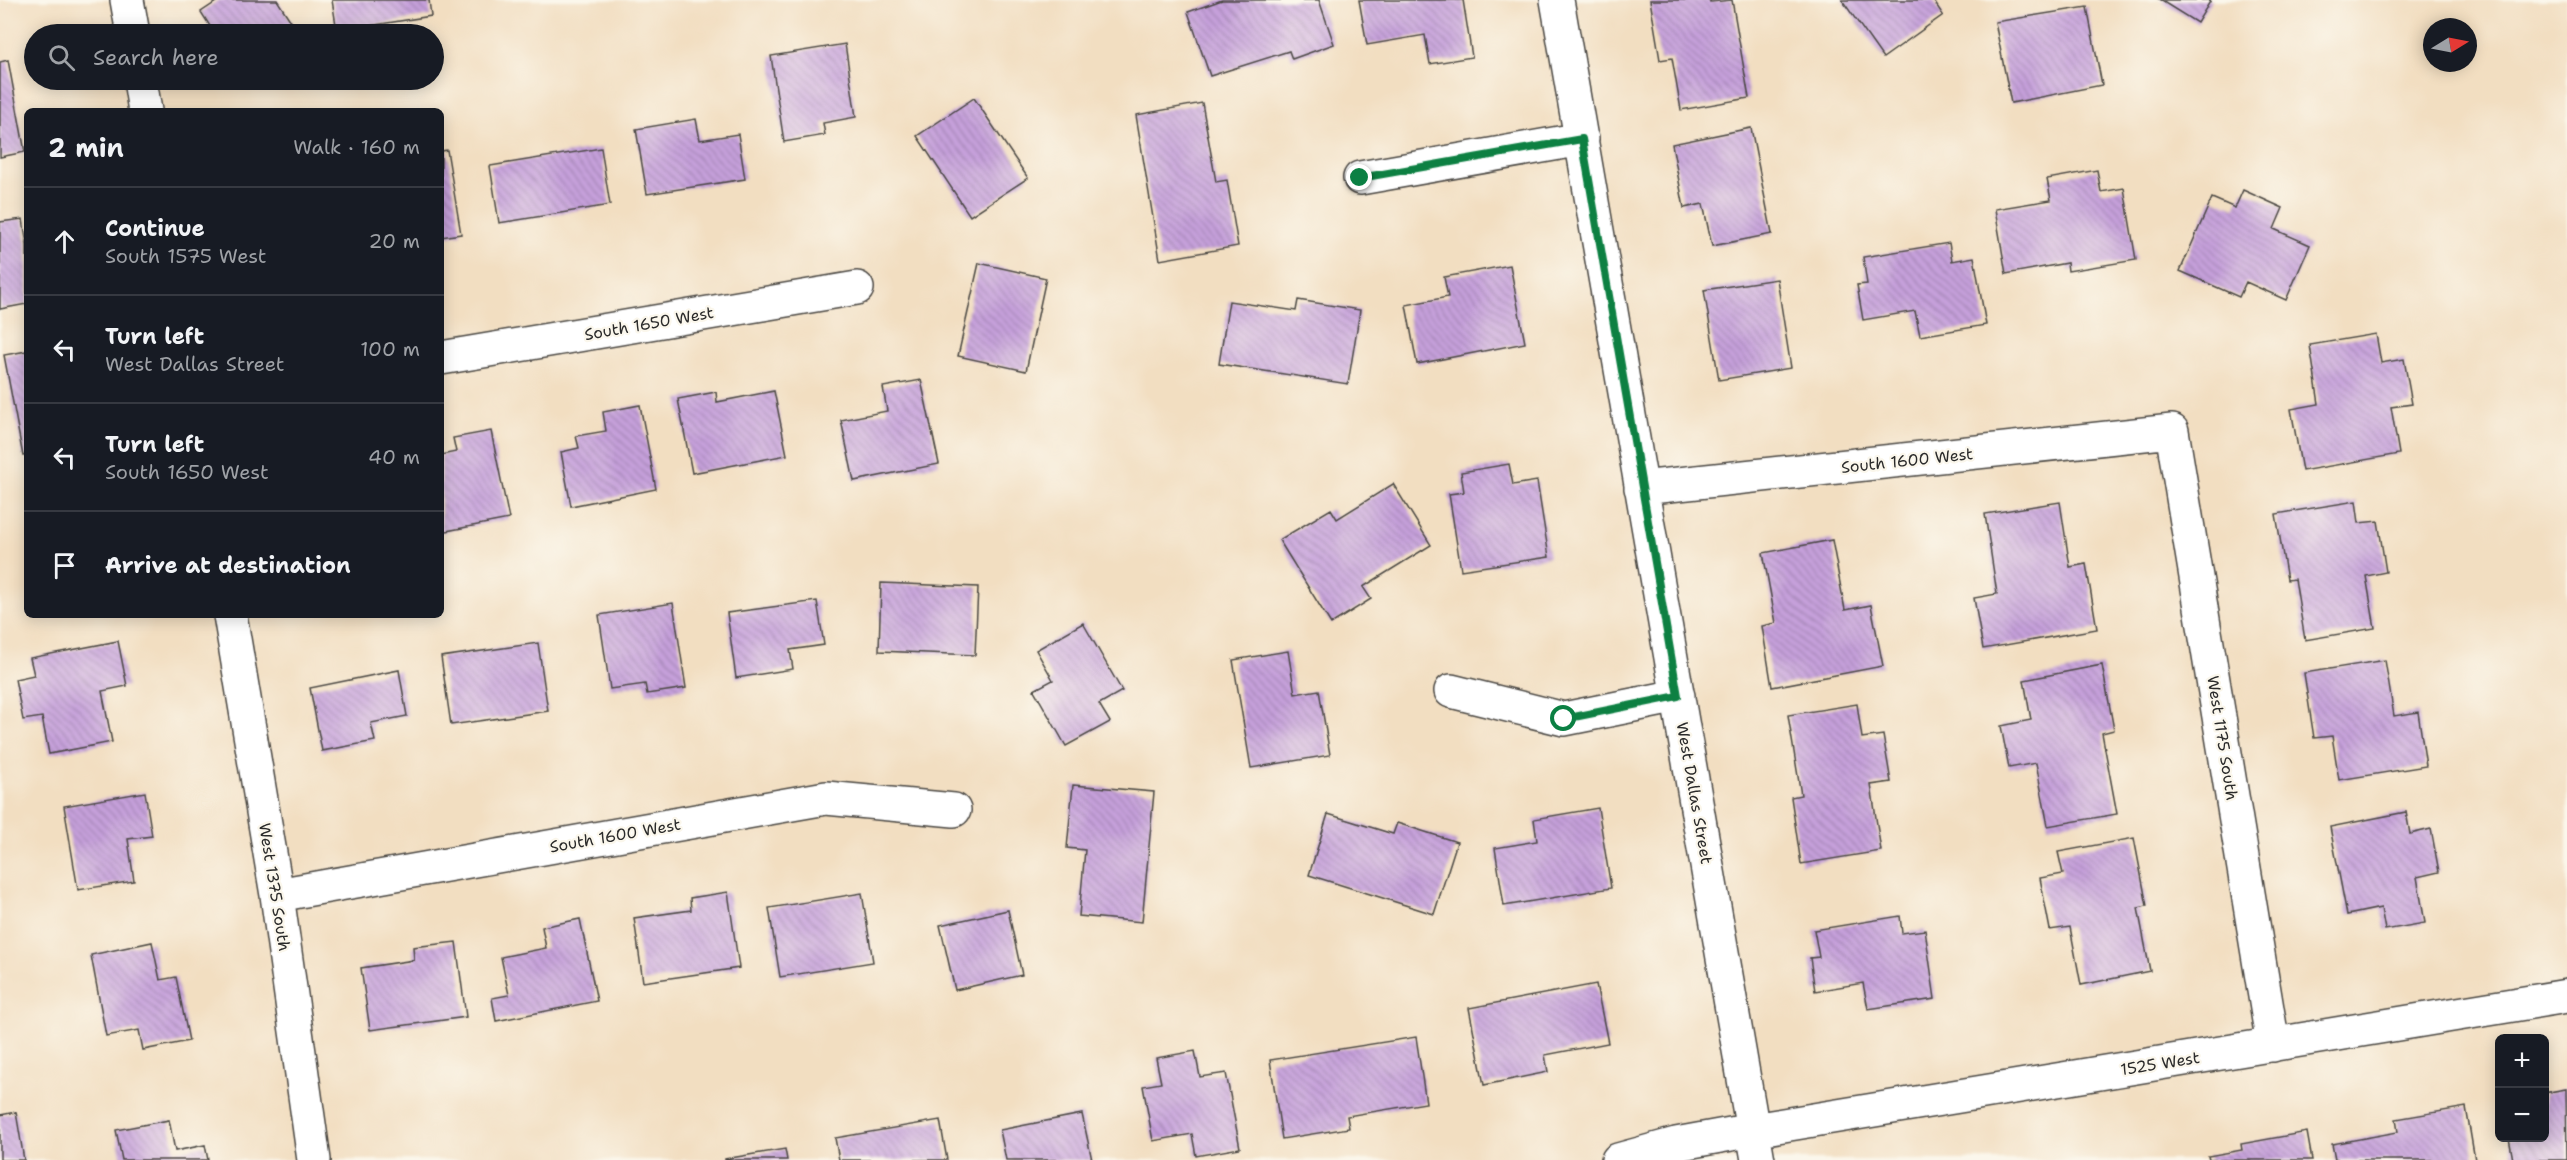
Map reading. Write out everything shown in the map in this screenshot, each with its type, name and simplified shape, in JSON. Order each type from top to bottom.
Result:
[{"type":"street","points":[[127,0],[131,24]]},
{"type":"street","name":"West Dallas Street","points":[[1557,0],[1756,1145]]},
{"type":"street","points":[[142,90],[145,108]]},
{"type":"street","points":[[1360,178],[1582,139]]},
{"type":"street","name":"South 1650 West","points":[[444,357],[857,288]]},
{"type":"street","name":"South 1600 West","points":[[1641,488],[2172,431]]},
{"type":"street","name":"West 1175 South","points":[[2172,431],[2273,1045]]},
{"type":"street","name":"West 1375 South","points":[[231,618],[278,895],[315,1160]]},
{"type":"street","points":[[1451,691],[1564,719],[1678,696]]},
{"type":"street","name":"South 1600 West","points":[[278,895],[826,798],[954,810]]},
{"type":"street","name":"1525 West","points":[[1618,1160],[1676,1144],[1756,1145],[2273,1045],[2567,996]]},
{"type":"building","points":[[219,0],[277,0],[293,24],[209,24],[201,12]]},
{"type":"building","points":[[332,0],[429,0],[431,16],[381,24],[336,24]]},
{"type":"building","points":[[1222,0],[1319,0],[1334,44],[1292,59],[1289,51],[1210,76],[1188,12]]},
{"type":"building","points":[[1359,0],[1463,0],[1472,57],[1430,64],[1425,35],[1367,45]]},
{"type":"building","points":[[1650,0],[1710,0],[1710,2],[1732,0],[1749,98],[1681,110],[1672,58],[1660,60]]},
{"type":"building","points":[[1842,0],[1933,0],[1943,15],[1883,58]]},
{"type":"building","points":[[2160,0],[2211,0],[2197,23]]},
{"type":"building","points":[[2087,7],[2102,85],[2011,103],[1995,22]]},
{"type":"building","points":[[845,44],[856,117],[823,123],[825,135],[784,142],[771,56]]},
{"type":"building","points":[[8,60],[24,152],[0,157],[0,62]]},
{"type":"building","points":[[974,98],[1028,178],[970,216],[917,136]]},
{"type":"building","points":[[1202,103],[1216,182],[1227,180],[1238,246],[1160,260],[1136,115]]},
{"type":"building","points":[[696,119],[700,140],[738,134],[745,179],[647,194],[636,129]]},
{"type":"building","points":[[1751,128],[1772,234],[1712,246],[1703,204],[1684,208],[1672,144]]},
{"type":"building","points":[[601,148],[610,205],[499,223],[490,166]]},
{"type":"building","points":[[444,150],[447,150],[461,234],[444,237]]},
{"type":"building","points":[[2097,170],[2101,192],[2124,188],[2136,260],[2068,271],[2067,263],[2006,274],[1995,209],[2051,200],[2047,179]]},
{"type":"building","points":[[2243,190],[2283,208],[2274,229],[2310,245],[2286,300],[2246,282],[2239,297],[2180,271],[2212,198],[2235,208]]},
{"type":"building","points":[[23,219],[24,305],[0,309],[0,222]]},
{"type":"building","points":[[1949,243],[1952,261],[1974,257],[1986,325],[1920,336],[1915,311],[1863,320],[1857,285],[1867,284],[1863,257]]},
{"type":"building","points":[[979,263],[1046,278],[1026,371],[958,356]]},
{"type":"building","points":[[1510,265],[1525,343],[1417,364],[1406,305],[1448,297],[1444,277]]},
{"type":"building","points":[[1777,279],[1791,368],[1719,380],[1704,290]]},
{"type":"building","points":[[1298,300],[1360,310],[1348,384],[1219,364],[1229,301],[1296,311]]},
{"type":"building","points":[[2376,334],[2381,363],[2404,359],[2412,404],[2391,407],[2399,454],[2302,471],[2291,409],[2319,404],[2310,345]]},
{"type":"building","points":[[24,352],[23,456],[4,355]]},
{"type":"building","points":[[921,380],[939,464],[854,481],[841,420],[887,411],[883,387]]},
{"type":"building","points":[[774,391],[787,455],[692,473],[678,399],[716,392],[717,402]]},
{"type":"building","points":[[640,405],[656,489],[571,506],[561,452],[579,448],[576,436],[606,431],[603,412]]},
{"type":"building","points":[[491,431],[509,519],[444,531],[444,454],[456,452],[453,438]]},
{"type":"building","points":[[1509,464],[1513,485],[1537,481],[1549,557],[1461,570],[1449,494],[1464,492],[1461,472]]},
{"type":"building","points":[[1393,484],[1431,545],[1363,587],[1371,599],[1331,624],[1279,540],[1331,509],[1337,519]]},
{"type":"building","points":[[2356,501],[2359,523],[2378,521],[2386,572],[2366,576],[2375,628],[2305,640],[2295,579],[2287,580],[2276,514]]},
{"type":"building","points":[[2060,502],[2070,567],[2086,564],[2097,629],[1983,649],[1974,598],[1997,594],[1985,514]]},
{"type":"building","points":[[1832,540],[1845,610],[1871,605],[1883,666],[1772,687],[1762,626],[1776,623],[1763,553]]},
{"type":"building","points":[[881,583],[978,587],[975,655],[879,651]]},
{"type":"building","points":[[817,601],[824,645],[790,650],[793,669],[736,678],[727,613]]},
{"type":"building","points":[[673,603],[686,688],[647,694],[645,684],[610,689],[599,615]]},
{"type":"building","points":[[1083,623],[1122,691],[1099,704],[1110,722],[1066,746],[1034,690],[1053,680],[1036,650]]},
{"type":"building","points":[[118,641],[127,686],[102,691],[112,742],[49,754],[42,717],[23,720],[15,679],[34,675],[30,658]]},
{"type":"building","points":[[538,643],[548,711],[451,725],[441,657]]},
{"type":"building","points":[[1288,651],[1295,694],[1319,690],[1330,755],[1251,768],[1233,660]]},
{"type":"building","points":[[2385,660],[2394,716],[2418,712],[2426,766],[2339,780],[2332,736],[2314,738],[2304,673]]},
{"type":"building","points":[[2102,665],[2114,730],[2102,733],[2117,814],[2048,826],[2036,763],[2009,768],[2001,726],[2031,720],[2024,680]]},
{"type":"building","points":[[399,670],[407,716],[371,723],[375,741],[322,751],[310,688]]},
{"type":"building","points":[[1857,704],[1862,738],[1883,735],[1891,782],[1871,785],[1881,851],[1801,864],[1791,797],[1801,795],[1788,715]]},
{"type":"building","points":[[1073,785],[1154,792],[1142,922],[1079,916],[1085,850],[1067,848]]},
{"type":"building","points":[[145,792],[152,836],[128,839],[134,881],[78,890],[64,806]]},
{"type":"building","points":[[1598,808],[1611,888],[1504,906],[1495,848],[1537,841],[1534,819]]},
{"type":"building","points":[[2406,812],[2410,834],[2431,829],[2439,872],[2417,877],[2425,923],[2385,930],[2381,908],[2347,915],[2330,827]]},
{"type":"building","points":[[1328,814],[1393,834],[1397,823],[1457,842],[1434,914],[1309,875]]},
{"type":"building","points":[[2134,838],[2147,906],[2138,908],[2150,971],[2081,985],[2070,927],[2050,930],[2040,878],[2063,874],[2058,852]]},
{"type":"building","points":[[728,892],[739,968],[643,982],[634,918],[691,910],[690,898]]},
{"type":"building","points":[[862,893],[873,962],[780,977],[769,908]]},
{"type":"building","points":[[1008,910],[1022,975],[955,990],[940,925]]},
{"type":"building","points":[[1900,916],[1902,933],[1925,930],[1935,999],[1868,1009],[1863,983],[1815,991],[1810,958],[1819,957],[1814,930]]},
{"type":"building","points":[[580,919],[597,1001],[496,1021],[492,998],[509,995],[501,957],[546,948],[542,927]]},
{"type":"building","points":[[152,942],[160,980],[176,977],[189,1041],[143,1050],[139,1030],[106,1036],[91,955]]},
{"type":"building","points":[[456,942],[466,1017],[370,1030],[361,968],[414,960],[413,947]]},
{"type":"building","points":[[1596,984],[1608,1043],[1545,1055],[1548,1072],[1484,1085],[1469,1008]]},
{"type":"building","points":[[1416,1037],[1426,1103],[1347,1116],[1349,1128],[1282,1139],[1270,1060]]},
{"type":"building","points":[[1195,1051],[1200,1077],[1226,1073],[1240,1148],[1196,1156],[1192,1134],[1153,1141],[1143,1086],[1161,1083],[1156,1058]]},
{"type":"building","points":[[2566,1089],[2567,1160],[2513,1160],[2510,1142],[2549,1142],[2549,1092]]},
{"type":"building","points":[[2466,1107],[2475,1160],[2335,1160],[2332,1144],[2398,1132],[2396,1119]]},
{"type":"building","points":[[16,1112],[24,1160],[0,1160],[0,1115]]},
{"type":"building","points":[[1082,1114],[1092,1160],[1006,1160],[1000,1130]]},
{"type":"building","points":[[169,1120],[175,1151],[205,1145],[208,1160],[122,1160],[116,1130]]},
{"type":"building","points":[[940,1120],[947,1160],[839,1160],[835,1138]]},
{"type":"building","points":[[2307,1132],[2312,1160],[2209,1160],[2208,1156],[2242,1150],[2241,1144]]},
{"type":"building","points":[[785,1149],[787,1160],[725,1160],[725,1159]]},
{"type":"route","points":[[1360,178],[1582,139],[1678,696],[1564,719]]}]
